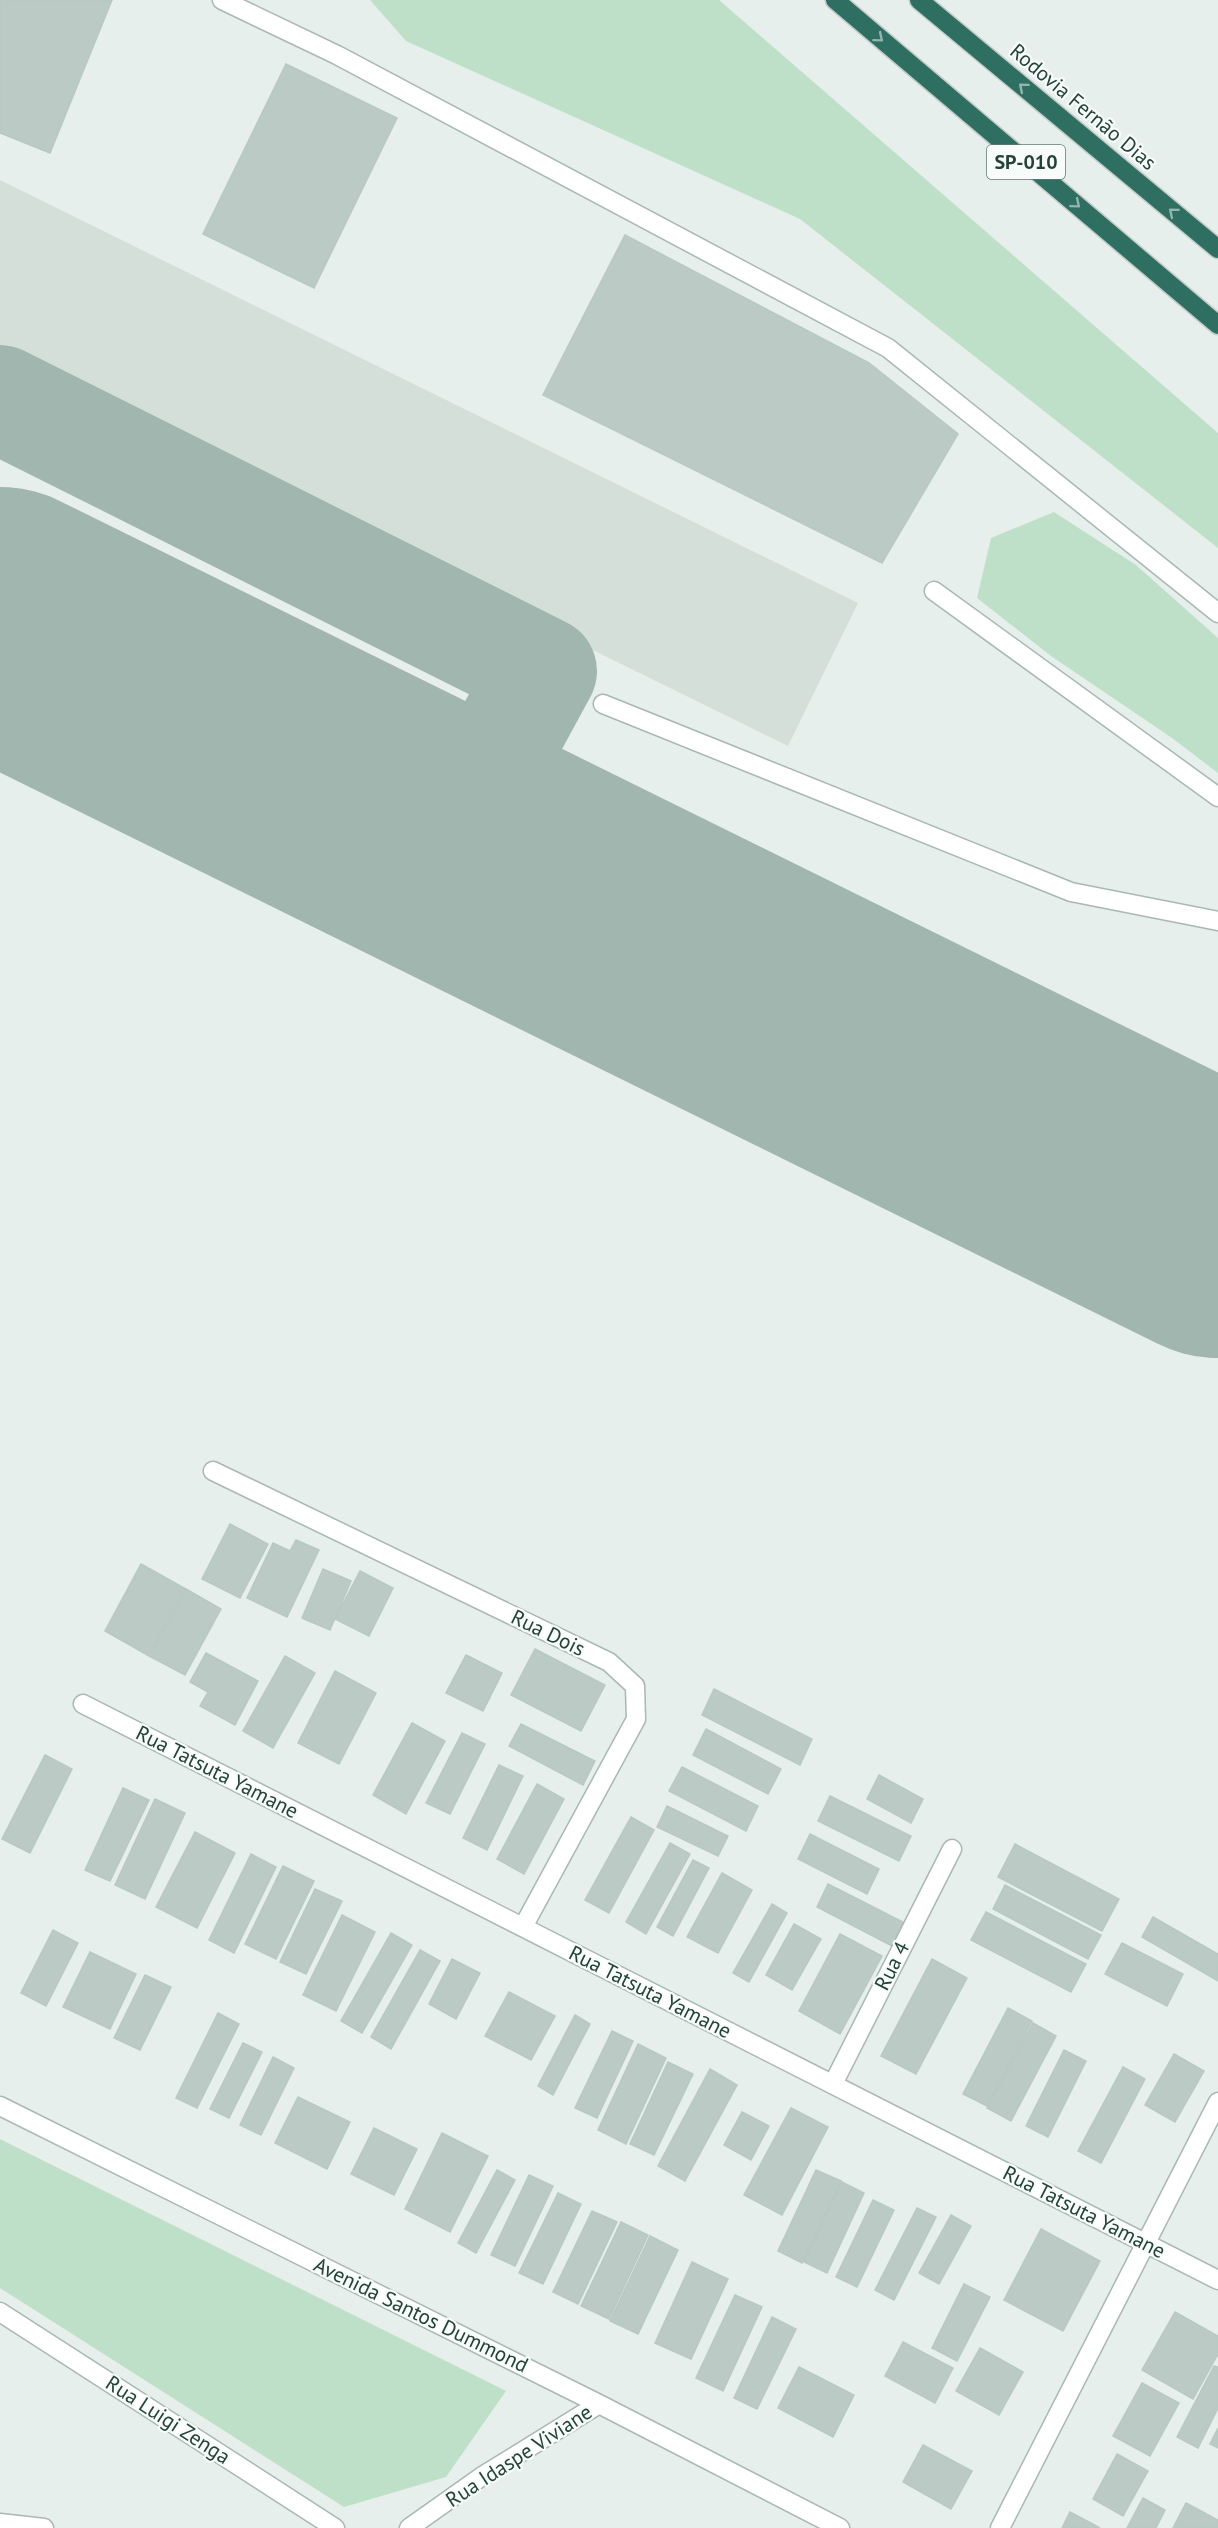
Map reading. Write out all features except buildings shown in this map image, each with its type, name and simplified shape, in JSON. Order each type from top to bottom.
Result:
[{"type":"highway","name":"SP-010","points":[[835,0],[1218,324]]},
{"type":"highway","name":"Rodovia Fernão Dias","points":[[919,0],[1218,249]]},
{"type":"street","points":[[222,0],[337,55],[888,348],[1218,613]]},
{"type":"street","points":[[934,591],[1218,797]]},
{"type":"street","points":[[603,704],[1071,892],[1218,921]]},
{"type":"street","name":"Rua Dois","points":[[213,1471],[609,1662],[635,1686],[636,1719],[523,1927]]},
{"type":"street","name":"Rua Tatsuta Yamane","points":[[82,1704],[1218,2280]]},
{"type":"street","name":"Rua 4","points":[[832,2084],[952,1849]]},
{"type":"street","points":[[1000,2528],[1218,2102]]},
{"type":"street","name":"Avenida Santos Dummond","points":[[0,2106],[599,2404],[840,2528]]},
{"type":"street","name":"Rua Luigi Zenga","points":[[0,2312],[335,2528]]},
{"type":"street","name":"Rua Idaspe Viviane","points":[[409,2528],[482,2477],[599,2404]]},
{"type":"street","points":[[0,2523],[44,2528]]},
{"type":"shaded area","points":[[0,180],[858,603],[788,746],[0,358]]},
{"type":"green space","points":[[370,0],[719,0],[1218,433],[1218,548],[800,219],[406,41]]},
{"type":"green space","points":[[1054,512],[1136,565],[1218,638],[1218,773],[1172,738],[1051,656],[977,598],[991,538]]},
{"type":"green space","points":[[0,2139],[506,2391],[446,2477],[344,2507],[0,2288]]},
{"type":"taxiway","points":[[0,399],[543,671],[449,844]]},
{"type":"runway","points":[[0,622],[1218,1223]]}]
